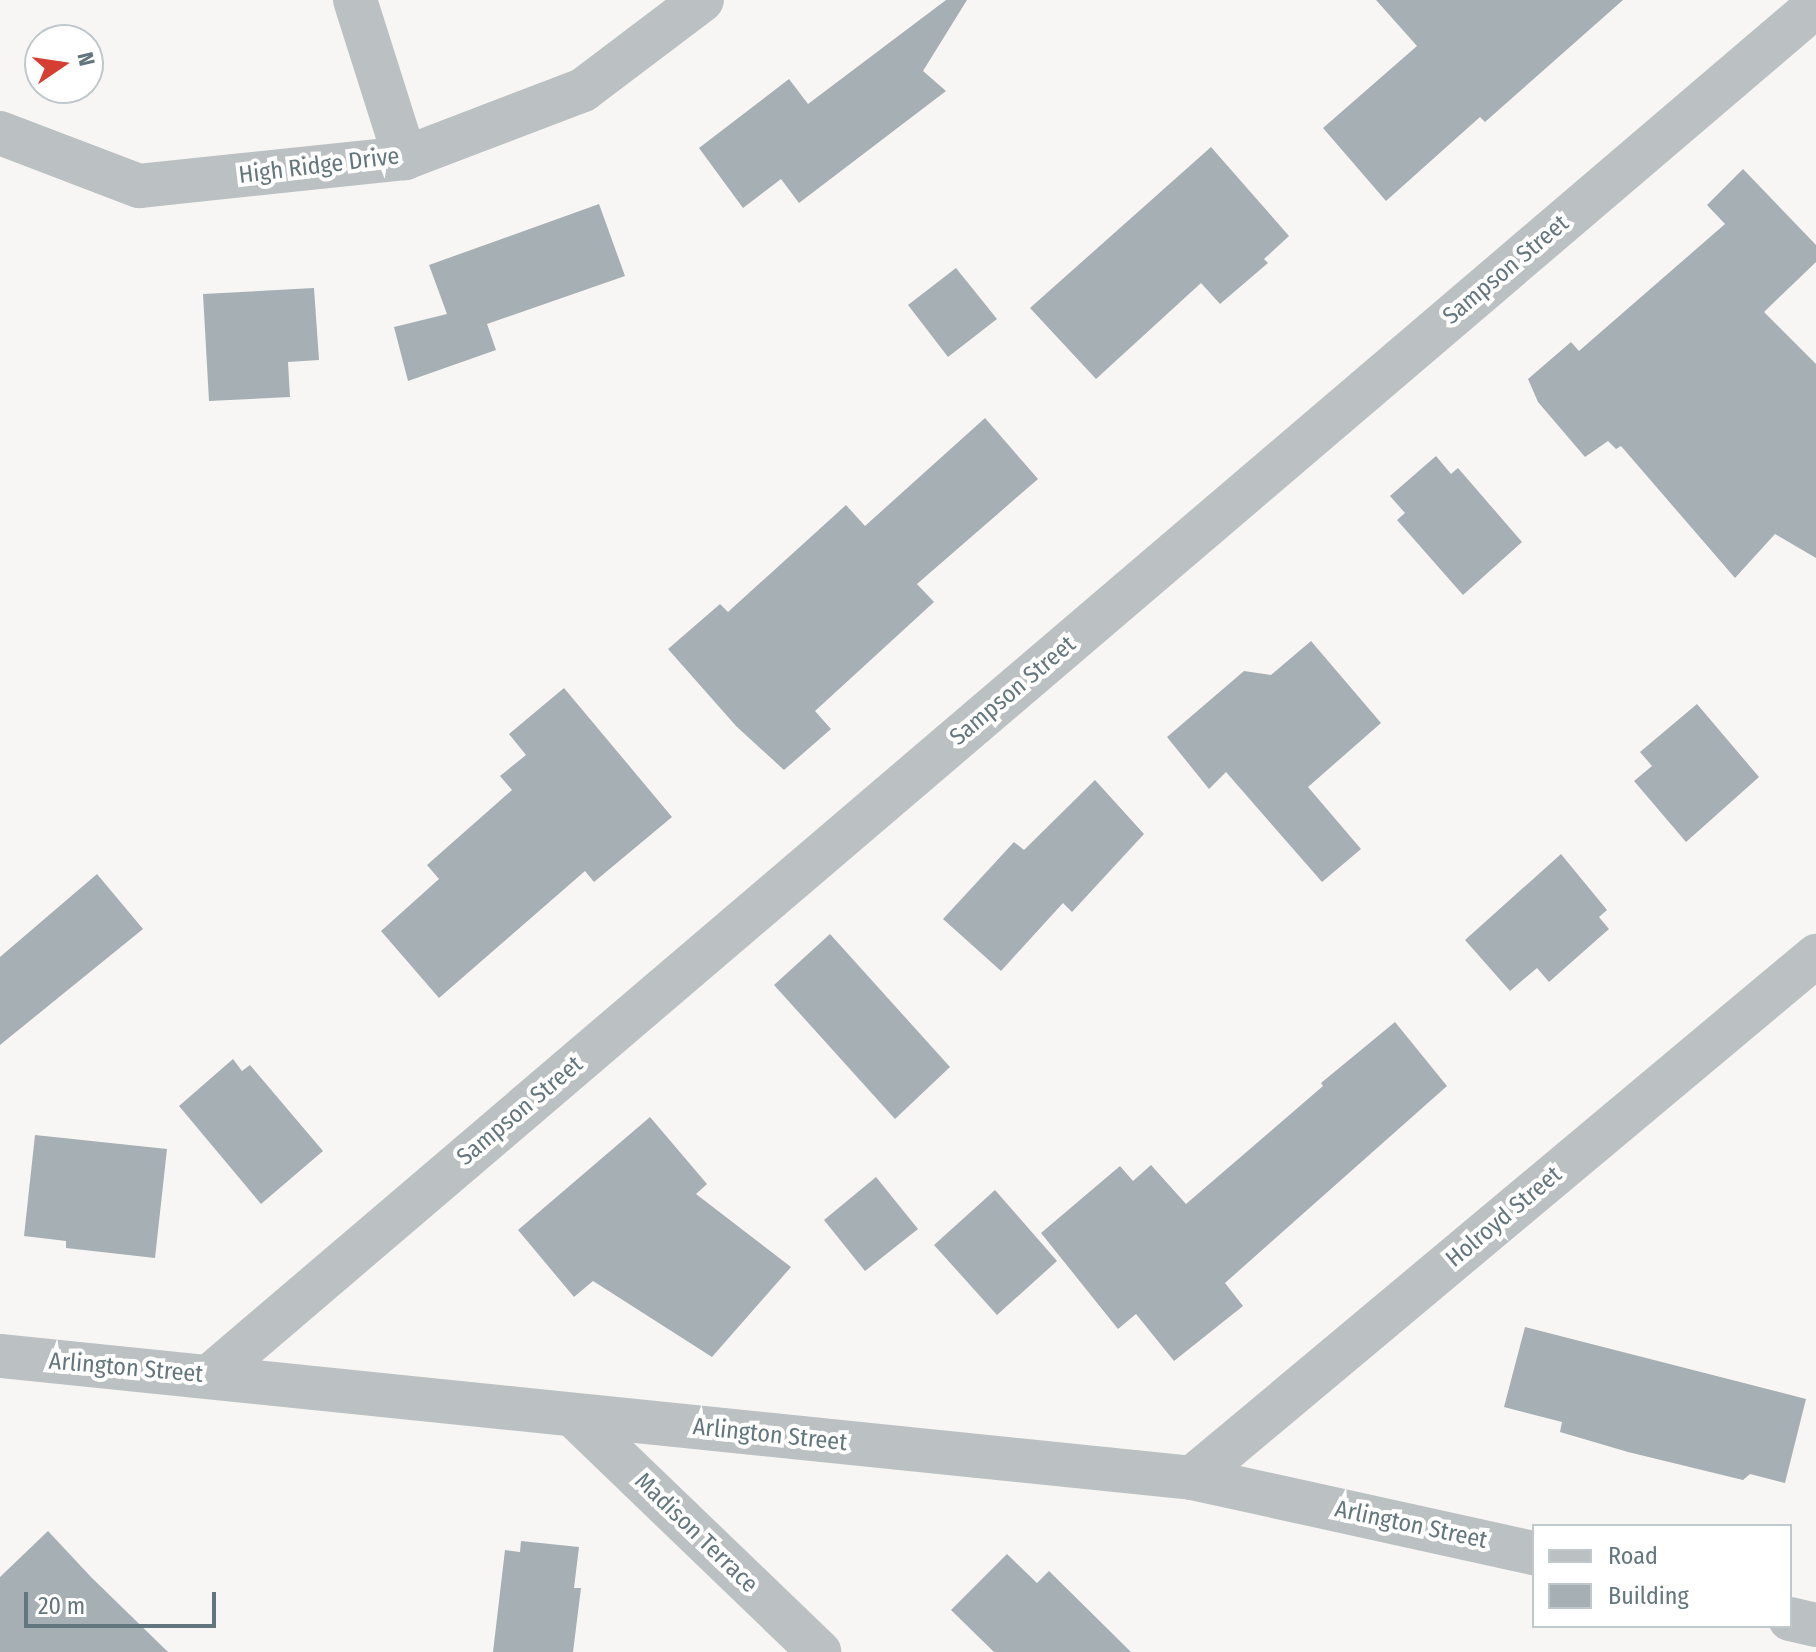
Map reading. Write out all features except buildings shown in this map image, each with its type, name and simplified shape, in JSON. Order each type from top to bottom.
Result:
[{"type":"street","points":[[355,0],[405,158]]},
{"type":"street","name":"High Ridge Drive","points":[[0,133],[139,186],[405,158],[583,90],[702,0]]},
{"type":"street","name":"Sampson Street","points":[[210,1376],[1816,6]]},
{"type":"street","name":"Holroyd Street","points":[[1192,1478],[1816,956]]},
{"type":"street","name":"Arlington Street","points":[[0,1356],[1192,1478],[1532,1553]]},
{"type":"street","name":"Madison Terrace","points":[[573,1415],[819,1652]]},
{"type":"street","points":[[1792,1619],[1816,1625]]}]
